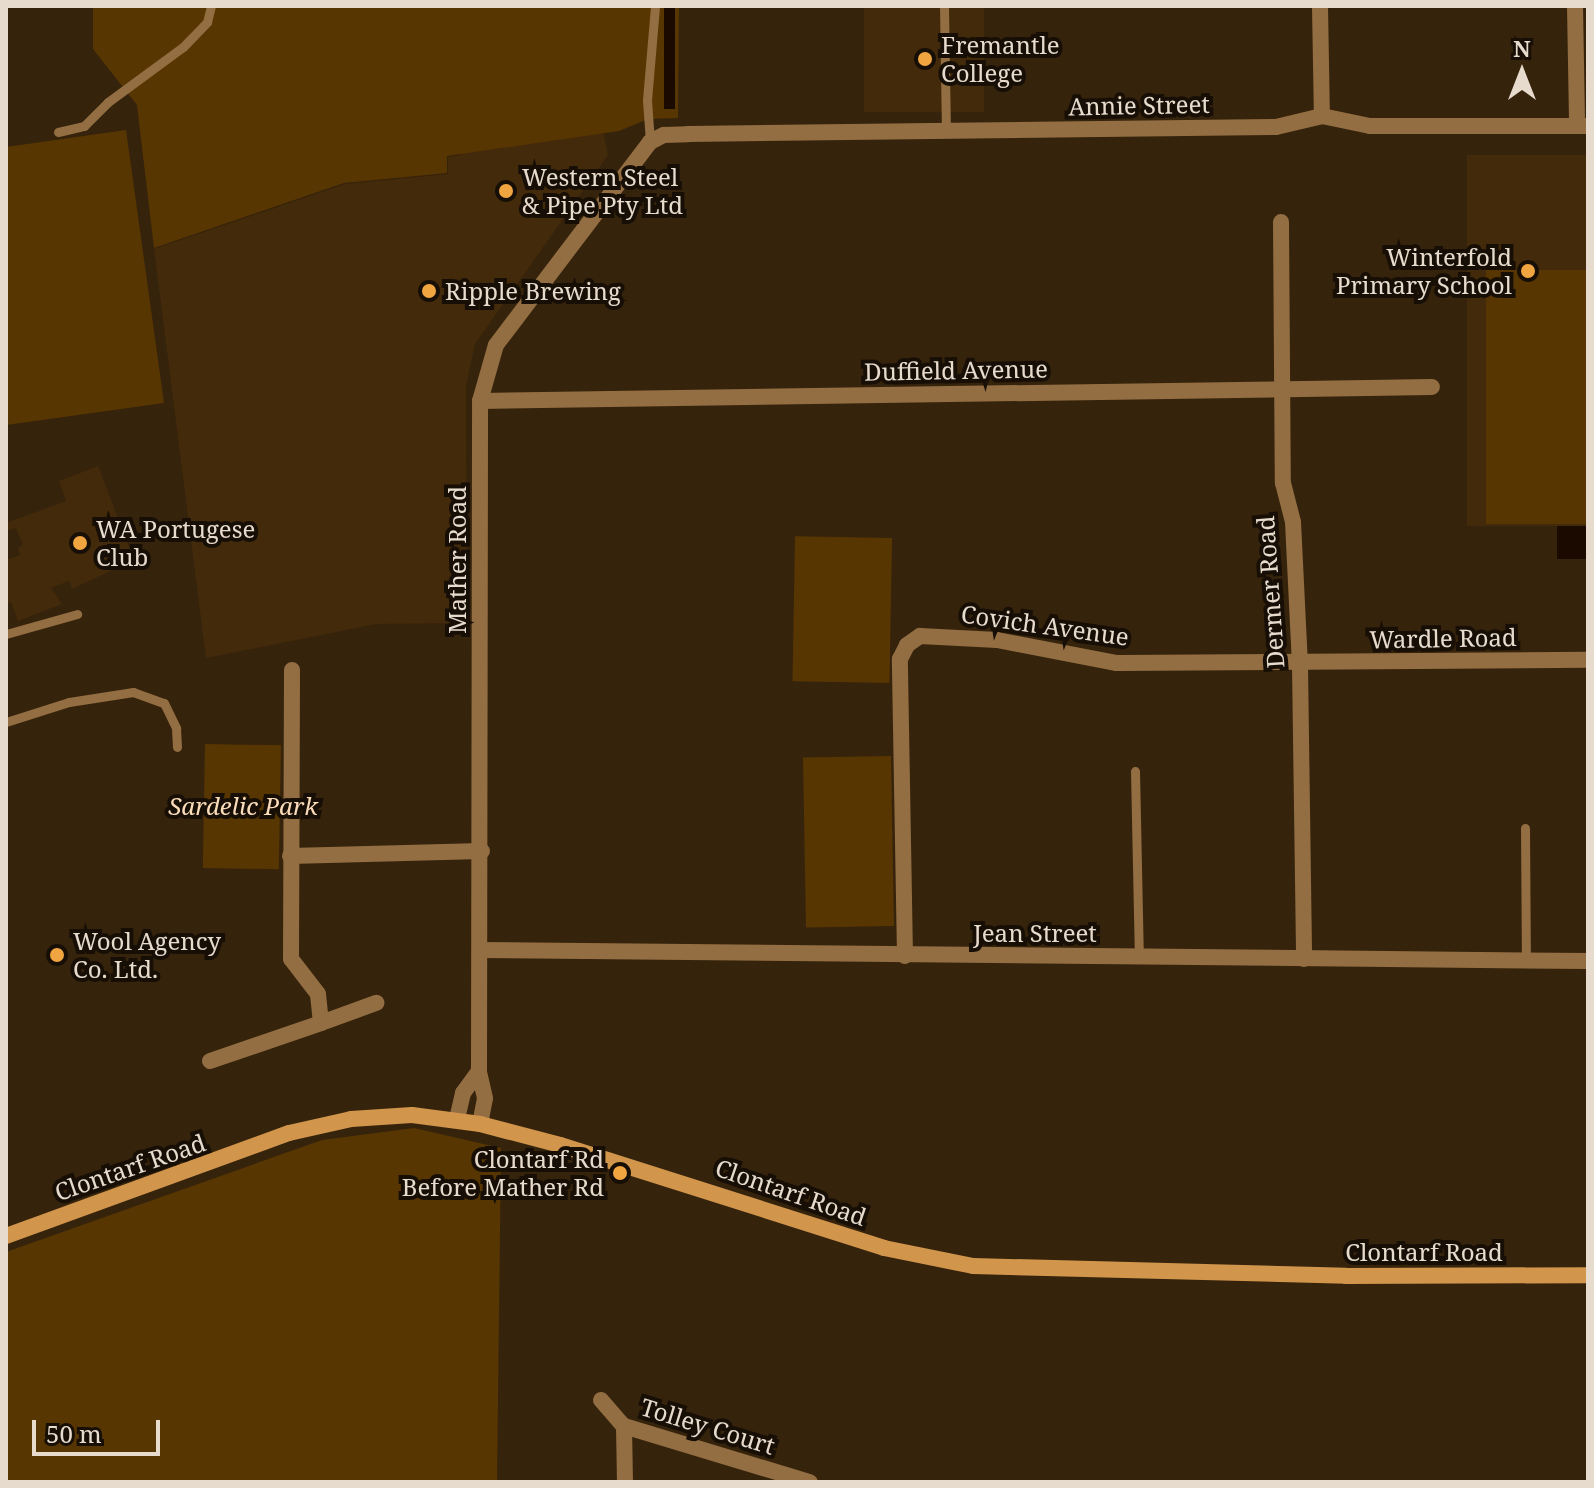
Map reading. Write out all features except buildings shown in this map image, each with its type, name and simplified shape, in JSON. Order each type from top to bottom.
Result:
[{"type":"street","points":[[1320,6],[1322,116]]},
{"type":"street","points":[[1575,6],[1583,126]]},
{"type":"street","name":"Annie Street","points":[[650,142],[664,135],[688,134],[1276,127],[1322,116],[1370,126],[1583,126]]},
{"type":"street","name":"Mather Road","points":[[480,1124],[485,1098],[479,1071],[482,851],[480,401],[496,345],[650,142]]},
{"type":"street","name":"Dermer Road","points":[[1281,222],[1286,390],[1283,483],[1293,522],[1300,665],[1304,959]]},
{"type":"street","name":"Duffield Avenue","points":[[480,401],[1432,387]]},
{"type":"street","name":"Covich Avenue","points":[[905,956],[900,659],[907,645],[920,636],[942,635],[1117,663],[1300,665]]},
{"type":"street","name":"Wardle Road","points":[[1300,665],[1588,660]]},
{"type":"street","points":[[292,670],[291,959],[318,994],[321,1023]]},
{"type":"street","points":[[290,856],[482,851]]},
{"type":"street","name":"Jean Street","points":[[481,950],[1588,961]]},
{"type":"street","points":[[210,1061],[376,1003]]},
{"type":"street","name":"Mather Road","points":[[457,1119],[463,1093],[479,1071]]},
{"type":"street","name":"Clontarf Road","points":[[6,1236],[302,1130],[383,1114],[457,1119],[480,1124],[685,1181],[853,1239],[973,1266],[1346,1276],[1588,1275]]},
{"type":"street","name":"Tolley Court","points":[[601,1400],[624,1426],[810,1482]]},
{"type":"street","points":[[624,1426],[625,1482]]},
{"type":"lane","points":[[58,132],[84,126],[118,94],[183,47],[207,22],[211,6]]},
{"type":"lane","points":[[650,142],[647,100],[655,6]]},
{"type":"lane","points":[[944,6],[946,131]]},
{"type":"lane","points":[[6,634],[77,614]]},
{"type":"lane","points":[[6,722],[69,702],[133,692],[164,703],[176,728],[177,747]]},
{"type":"lane","points":[[1135,771],[1139,958]]},
{"type":"lane","points":[[1525,828],[1526,961]]},
{"type":"shaded area","points":[[664,6],[675,6],[675,109],[664,109]]},
{"type":"shaded area","name":"Fremantle College","points":[[864,6],[984,6],[984,112],[864,112]]},
{"type":"shaded area","points":[[595,90],[608,155],[475,344],[466,386],[466,623],[376,624],[206,658],[154,249],[345,184],[448,174],[448,157],[461,155],[459,111]]},
{"type":"shaded area","name":"Winterfold Primary School","points":[[1467,155],[1588,155],[1588,526],[1467,526]]},
{"type":"shaded area","name":"WA Portugese Club","points":[[98,466],[134,560],[72,589],[69,581],[51,588],[62,604],[18,621],[11,602],[6,603],[6,560],[20,555],[18,548],[23,545],[16,528],[6,531],[6,523],[66,501],[59,481]]},
{"type":"shaded area","points":[[1557,526],[1588,526],[1588,559],[1557,559]]},
{"type":"green space","points":[[93,6],[679,6],[678,118],[648,119],[619,131],[447,156],[447,173],[344,183],[154,248],[137,105],[93,49]]},
{"type":"green space","points":[[126,130],[164,403],[6,425],[6,147]]},
{"type":"green space","points":[[1486,270],[1588,270],[1588,524],[1486,524]]},
{"type":"green space","points":[[795,536],[892,538],[889,683],[792,681]]},
{"type":"green space","name":"Sardelic Park","points":[[205,744],[281,745],[279,869],[203,868]]},
{"type":"green space","points":[[891,756],[894,926],[806,928],[803,758]]},
{"type":"green space","points":[[414,1128],[501,1148],[497,1482],[6,1482],[6,1252],[322,1140]]},
{"type":"place","name":"Fremantle College","points":[[925,59]]},
{"type":"place","name":"Western Steel & Pipe Pty Ltd","points":[[506,191]]},
{"type":"place","name":"Winterfold Primary School","points":[[1528,271]]},
{"type":"place","name":"Ripple Brewing","points":[[429,291]]},
{"type":"place","name":"WA Portugese Club","points":[[80,543]]},
{"type":"place","name":"Wool Agency Co. Ltd.","points":[[57,955]]},
{"type":"place","name":"Clontarf Rd Before Mather Rd","points":[[620,1173]]}]
